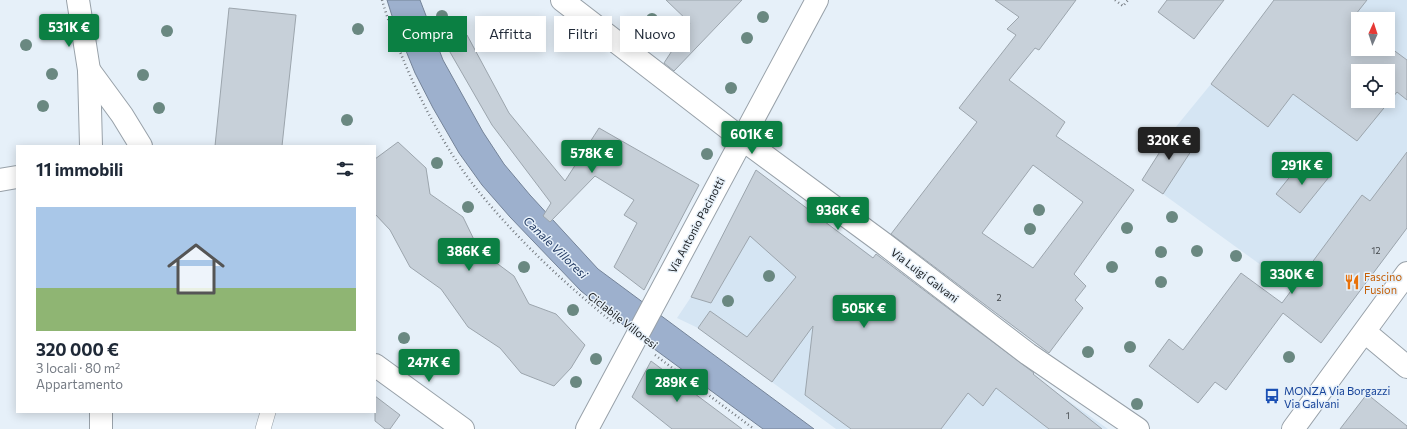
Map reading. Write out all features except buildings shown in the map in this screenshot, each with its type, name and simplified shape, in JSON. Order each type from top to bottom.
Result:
[{"type":"street","points":[[78,0],[89,70],[91,145]]},
{"type":"street","name":"Via Luigi Galvani","points":[[562,0],[742,139],[883,243],[1028,354],[1138,429]]},
{"type":"street","name":"Via Antonio Pacinotti","points":[[587,429],[634,338],[659,295],[817,0]]},
{"type":"street","points":[[89,70],[122,115],[140,145]]},
{"type":"street","points":[[0,180],[16,177]]},
{"type":"street","points":[[1293,429],[1407,273]]},
{"type":"street","points":[[1364,332],[1407,367]]},
{"type":"street","points":[[376,366],[463,429]]},
{"type":"street","points":[[101,413],[101,429]]},
{"type":"lane","points":[[263,429],[268,413]]},
{"type":"path","name":"Ciclabile Villoresi","points":[[382,0],[411,76],[430,114],[455,159],[478,191],[506,223],[574,291],[754,429]]},
{"type":"path","points":[[1115,0],[1123,6],[1128,0]]},
{"type":"shaded area","points":[[1274,0],[1407,0],[1407,228],[1338,321],[1142,180],[1175,128],[1211,84]]},
{"type":"shaded area","points":[[756,170],[1015,363],[1108,429],[836,429],[698,328],[677,318],[691,297]]},
{"type":"water","points":[[387,0],[420,0],[426,16],[392,16]]},
{"type":"water","name":"Canale Villoresi","points":[[406,52],[440,52],[483,132],[504,164],[530,195],[598,269],[814,429],[763,429],[642,340],[581,291],[510,217],[482,185],[459,153],[415,73]]},
{"type":"place","name":"Fascino Fusion","points":[[1352,282]]},
{"type":"place","name":"MONZA Via Borgazzi Via Galvani","points":[[1272,396]]}]
